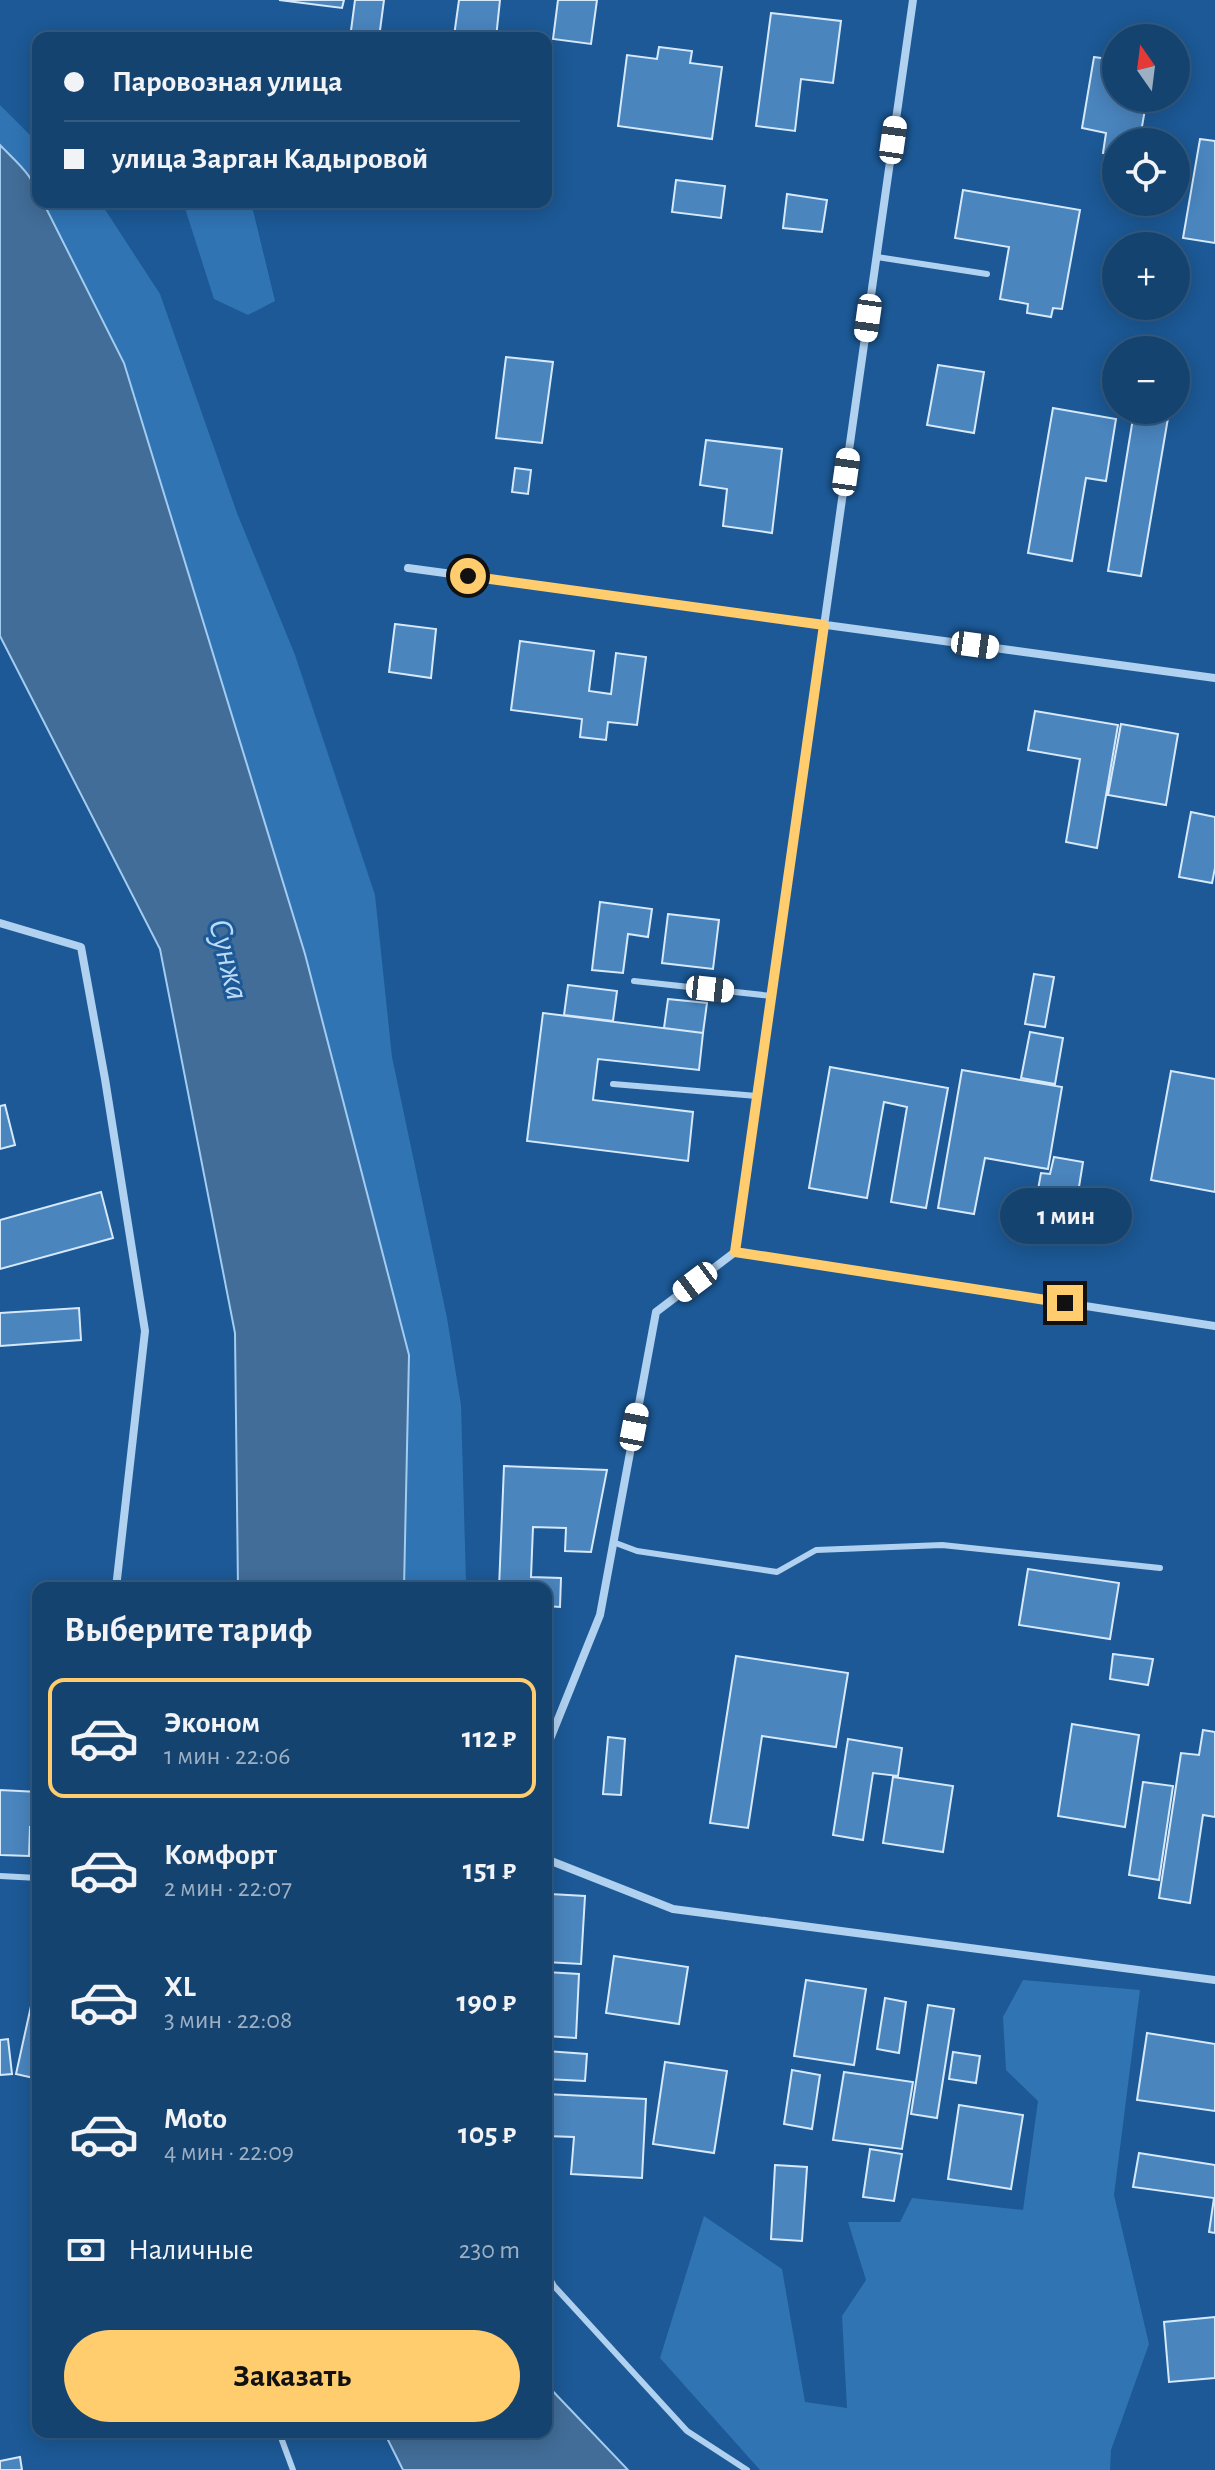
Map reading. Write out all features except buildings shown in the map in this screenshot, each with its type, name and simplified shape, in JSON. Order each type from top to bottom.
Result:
[{"type":"street","points":[[552,1734],[600,1615],[656,1312],[735,1252],[913,0]]},
{"type":"street","points":[[408,568],[1215,678]]},
{"type":"street","points":[[0,923],[81,947],[105,1079],[145,1331],[117,1582]]},
{"type":"street","points":[[735,1252],[1215,1326]]},
{"type":"street","points":[[552,1861],[673,1909],[1215,1980]]},
{"type":"lane","points":[[877,257],[987,274]]},
{"type":"lane","points":[[634,981],[772,996]]},
{"type":"lane","points":[[613,1084],[757,1096]]},
{"type":"lane","points":[[613,1542],[637,1551],[777,1572],[816,1550],[942,1545],[1160,1568]]},
{"type":"lane","points":[[0,1876],[32,1878]]},
{"type":"lane","points":[[552,2282],[687,2431],[747,2470]]},
{"type":"lane","points":[[281,2438],[293,2470]]},
{"type":"shaded area","points":[[0,105],[32,137],[32,179],[0,145]]},
{"type":"shaded area","points":[[46,208],[103,208],[160,294],[237,513],[295,655],[375,895],[392,1057],[447,1318],[461,1405],[466,1582],[404,1582],[409,1355],[305,954],[124,363]]},
{"type":"shaded area","points":[[185,208],[252,208],[275,301],[248,315],[214,299]]},
{"type":"shaded area","points":[[1023,1980],[1140,1990],[1114,2195],[1149,2344],[1111,2450],[1110,2470],[760,2470],[660,2358],[704,2216],[782,2269],[805,2402],[847,2408],[842,2316],[866,2280],[848,2222],[900,2222],[912,2198],[1023,2210],[1038,2101],[1006,2070],[1003,2017]]},
{"type":"water","name":"Сунжа","points":[[0,145],[32,182],[32,208],[46,208],[124,363],[305,954],[409,1355],[404,1582],[238,1582],[235,1333],[160,949],[0,636]]},
{"type":"water","points":[[552,2390],[628,2470],[403,2470],[387,2438],[552,2438]]},
{"type":"route","points":[[468,576],[824,625],[735,1252],[1065,1303]]}]
